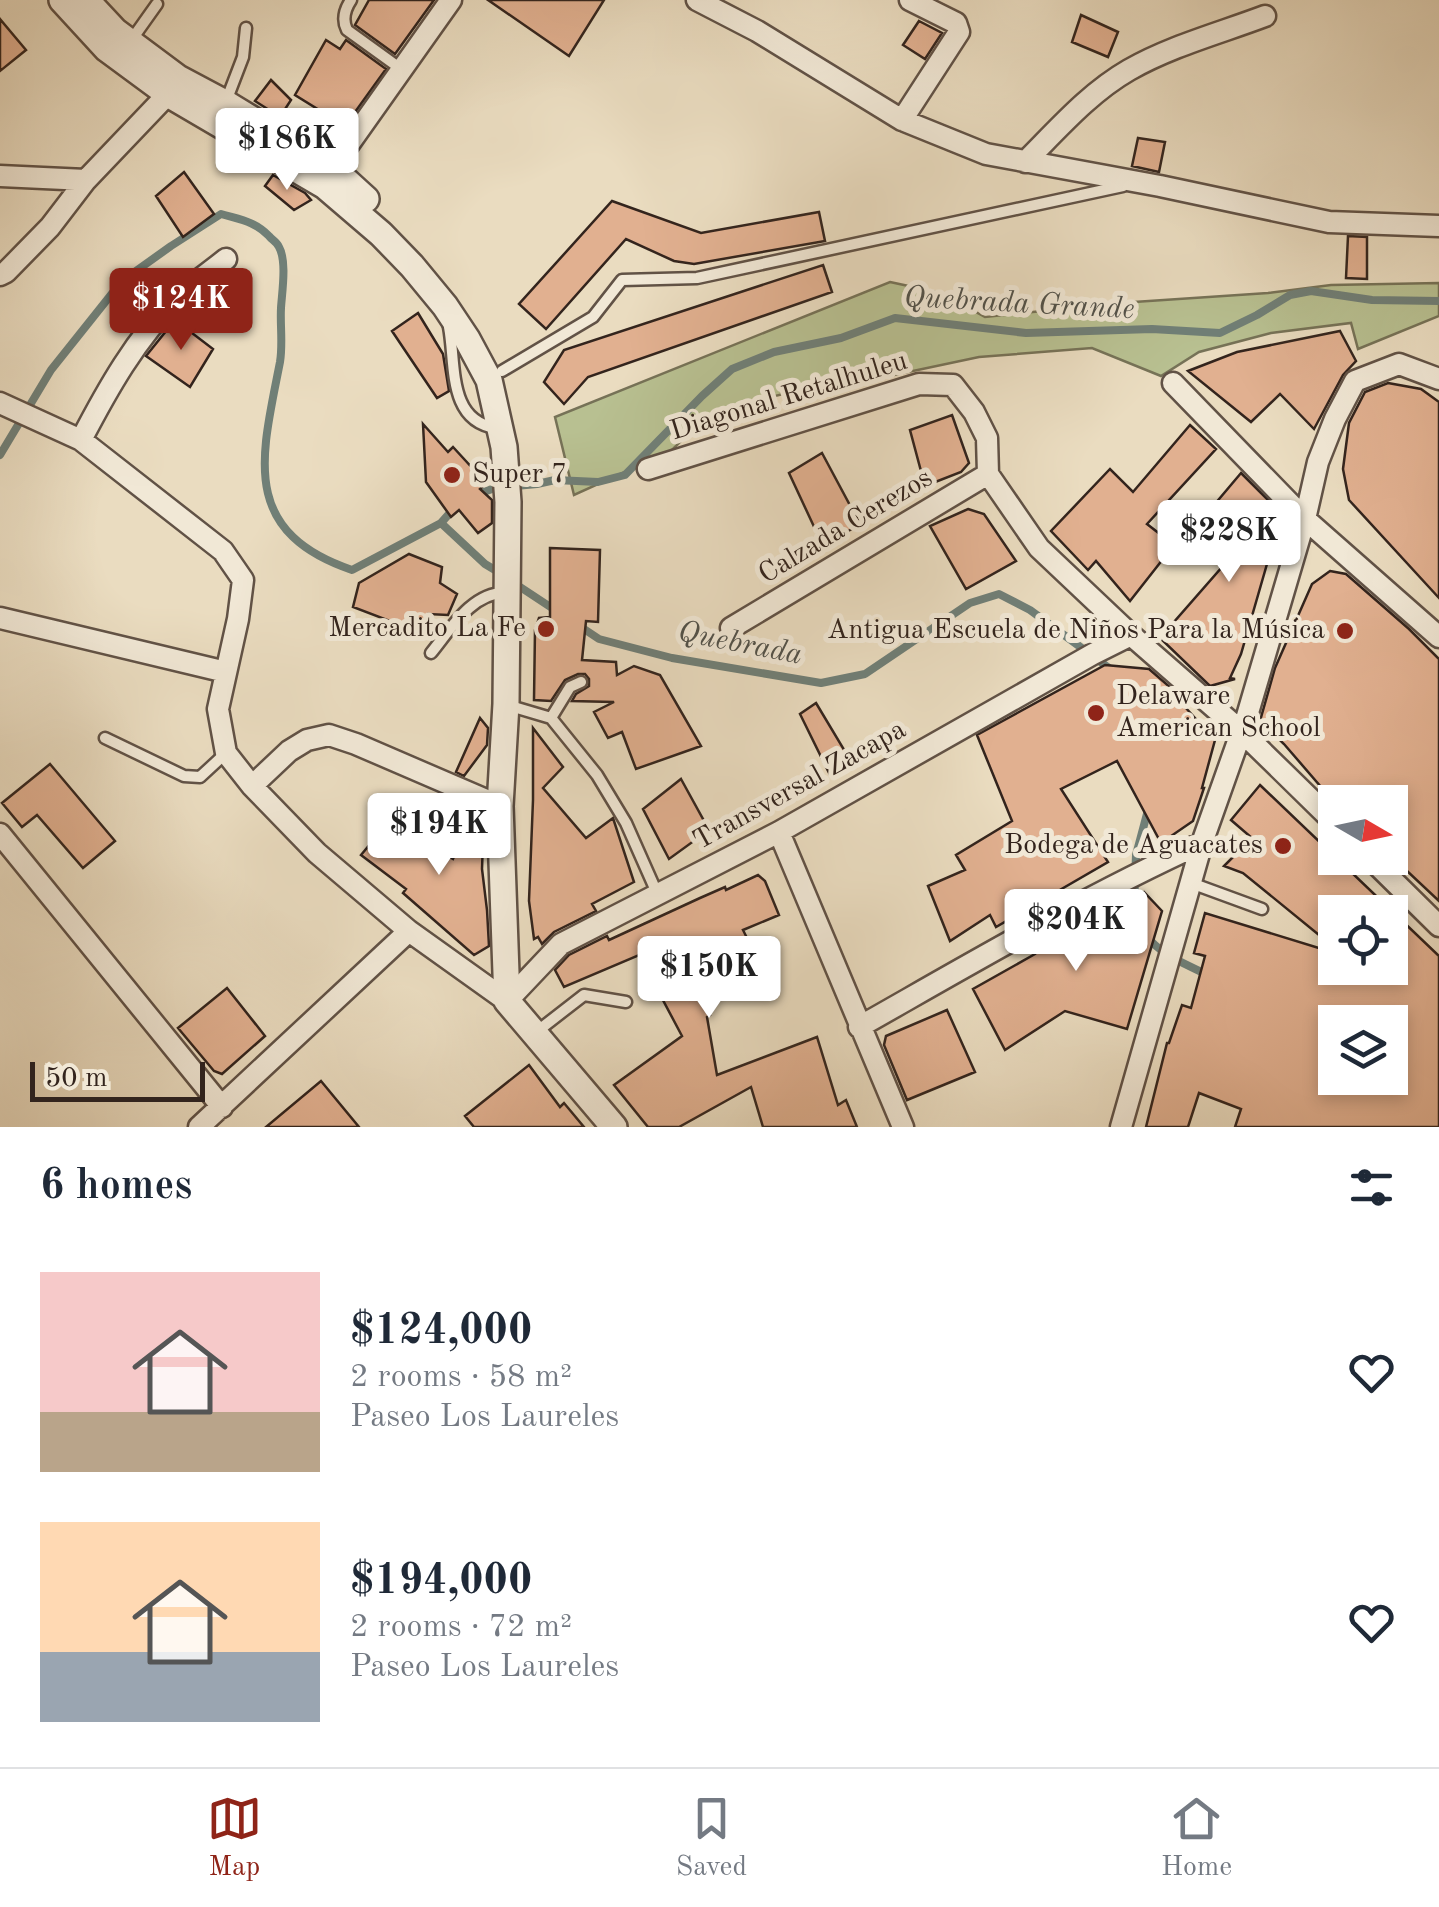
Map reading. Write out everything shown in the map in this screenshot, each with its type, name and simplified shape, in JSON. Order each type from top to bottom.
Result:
[{"type":"street","points":[[62,0],[106,49],[168,94],[220,113],[332,168],[422,252],[477,326],[502,371],[508,441]]},
{"type":"street","points":[[86,0],[129,43],[325,186],[391,245],[445,306],[489,380],[524,503],[524,558],[511,592],[500,806],[506,1001]]},
{"type":"street","points":[[332,168],[451,0]]},
{"type":"street","points":[[697,0],[757,31],[902,120],[986,154],[1329,222],[1439,226]]},
{"type":"street","points":[[902,120],[959,32],[956,23],[910,0]]},
{"type":"street","points":[[1025,162],[1088,100],[1127,71],[1160,54],[1265,16]]},
{"type":"street","points":[[0,275],[50,227],[86,180],[168,94]]},
{"type":"street","points":[[0,176],[86,180]]},
{"type":"street","points":[[80,440],[140,341],[177,298],[226,259]]},
{"type":"street","points":[[1122,1127],[1202,843],[1241,731],[1305,519],[1318,462],[1335,419],[1356,381],[1399,364],[1439,379]]},
{"type":"street","points":[[1173,383],[1305,519],[1439,637]]},
{"type":"street","name":"Diagonal Retalhuleu","points":[[648,469],[919,384],[953,385],[974,412],[986,438],[988,474],[1038,548],[1241,731],[1318,807]]},
{"type":"street","points":[[0,403],[80,440],[224,552],[243,580],[218,710],[226,754],[317,854],[409,931],[506,1001],[614,1127]]},
{"type":"street","name":"Calzada Cerezos","points":[[731,628],[988,474]]},
{"type":"street","points":[[0,618],[226,672]]},
{"type":"street","name":"Transversal Zacapa","points":[[506,1001],[561,944],[779,832],[1131,635]]},
{"type":"street","points":[[252,786],[289,751],[307,740],[329,735],[500,806]]},
{"type":"street","points":[[779,832],[902,1127]]},
{"type":"street","points":[[0,834],[222,1107]]},
{"type":"street","points":[[859,1027],[1066,910],[1202,843]]},
{"type":"street","points":[[1387,875],[1439,926]]},
{"type":"street","points":[[199,1127],[409,931]]},
{"type":"lane","points":[[351,0],[343,22],[346,30],[402,70]]},
{"type":"lane","points":[[129,43],[156,4]]},
{"type":"lane","points":[[220,113],[243,57],[246,28]]},
{"type":"lane","points":[[502,371],[594,318],[622,280],[697,278],[1139,182]]},
{"type":"lane","points":[[431,653],[469,607],[493,593],[511,592]]},
{"type":"lane","points":[[551,718],[570,687],[581,682]]},
{"type":"lane","points":[[506,704],[551,718],[596,775],[626,822],[657,893]]},
{"type":"lane","points":[[106,738],[184,776],[200,777],[226,754]]},
{"type":"lane","points":[[1191,884],[1262,910]]},
{"type":"lane","points":[[534,1033],[584,995],[626,1002]]},
{"type":"green space","points":[[890,282],[941,293],[985,317],[1331,285],[1439,283],[1439,316],[1358,349],[1351,323],[1271,333],[1199,352],[1161,376],[1092,348],[979,357],[861,382],[822,385],[736,405],[699,423],[671,451],[574,495],[555,417]]},
{"type":"building","points":[[369,0],[434,0],[395,54],[355,25]]},
{"type":"building","points":[[488,0],[604,0],[569,56]]},
{"type":"building","points":[[1081,15],[1118,32],[1108,57],[1072,42]]},
{"type":"building","points":[[0,19],[26,50],[0,71]]},
{"type":"building","points":[[919,21],[942,33],[925,59],[903,45]]},
{"type":"building","points":[[326,40],[340,49],[346,40],[386,69],[345,126],[295,95]]},
{"type":"building","points":[[271,80],[291,100],[280,117],[255,101]]},
{"type":"building","points":[[1138,138],[1165,142],[1159,172],[1132,166]]},
{"type":"building","points":[[184,172],[214,214],[183,237],[156,196]]},
{"type":"building","points":[[273,175],[311,200],[294,210],[265,186]]},
{"type":"building","points":[[612,201],[701,233],[819,212],[825,241],[694,264],[674,261],[626,239],[546,329],[519,304]]},
{"type":"building","points":[[1348,236],[1367,237],[1367,279],[1346,278]]},
{"type":"building","points":[[823,265],[832,292],[588,377],[564,404],[544,382],[564,350]]},
{"type":"building","points":[[418,313],[443,354],[449,391],[437,398],[392,331]]},
{"type":"building","points":[[175,320],[213,349],[190,387],[146,356]]},
{"type":"building","points":[[1340,331],[1356,361],[1343,375],[1314,429],[1280,394],[1251,422],[1188,371],[1237,352]]},
{"type":"building","points":[[1388,383],[1421,389],[1439,402],[1439,598],[1349,500],[1343,469],[1349,423],[1365,392]]},
{"type":"building","points":[[952,415],[969,463],[961,472],[925,486],[910,430]]},
{"type":"building","name":"Super 7","points":[[423,424],[448,452],[453,447],[486,483],[480,489],[492,500],[492,523],[478,533],[459,510],[451,517],[426,482]]},
{"type":"building","points":[[1190,425],[1216,449],[1147,524],[1174,545],[1130,601],[1096,561],[1088,570],[1051,531],[1110,469],[1133,492]]},
{"type":"building","points":[[822,453],[860,524],[823,546],[789,473]]},
{"type":"building","points":[[1241,473],[1280,512],[1287,531],[1267,564],[1241,654],[1230,678],[1235,679],[1210,686],[1160,638],[1222,567],[1208,552],[1227,528],[1209,511]]},
{"type":"building","points":[[968,509],[984,514],[1016,561],[966,589],[930,526]]},
{"type":"building","points":[[550,548],[600,550],[598,622],[586,621],[582,660],[616,662],[617,675],[634,666],[660,675],[701,746],[636,769],[622,732],[608,738],[594,712],[614,702],[572,701],[589,686],[585,674],[565,680],[551,701],[534,700],[535,630],[539,618],[550,617]]},
{"type":"building","points":[[409,554],[442,567],[440,583],[457,594],[448,615],[428,614],[421,633],[353,607],[359,583]]},
{"type":"building","points":[[1330,571],[1346,574],[1439,659],[1439,901],[1408,872],[1408,785],[1319,785],[1260,721],[1275,668],[1312,584]]},
{"type":"building","points":[[1105,665],[1149,669],[1179,695],[1175,696],[1215,740],[1193,821],[1161,843],[1117,761],[1061,789],[1108,862],[996,927],[990,915],[950,941],[928,886],[965,870],[956,855],[1012,821],[977,735]]},
{"type":"building","points":[[816,703],[852,763],[831,777],[800,714]]},
{"type":"building","points":[[480,718],[488,728],[487,745],[464,776],[456,772]]},
{"type":"building","points":[[533,728],[563,767],[543,788],[586,838],[613,818],[634,882],[592,904],[596,911],[554,932],[542,944],[538,937],[534,939],[529,901]]},
{"type":"building","points":[[50,764],[115,841],[83,868],[37,815],[22,827],[2,803]]},
{"type":"building","points":[[681,779],[709,830],[669,859],[643,809]]},
{"type":"building","points":[[1260,785],[1318,840],[1318,875],[1354,875],[1375,895],[1318,895],[1318,934],[1243,873],[1224,866],[1252,838],[1231,820]]},
{"type":"building","points":[[474,810],[484,814],[482,869],[489,946],[474,955],[403,893],[406,889],[361,855],[391,819],[421,832],[418,837],[453,859]]},
{"type":"building","points":[[758,875],[765,881],[779,915],[743,930],[749,942],[693,966],[710,1015],[707,1017],[717,1075],[817,1037],[838,1105],[846,1100],[857,1127],[763,1127],[751,1087],[679,1127],[648,1127],[614,1085],[682,1036],[639,955],[564,987],[555,970],[569,955],[607,936],[609,940]]},
{"type":"building","points":[[1144,892],[1162,911],[1127,1029],[1065,1011],[1005,1050],[973,989]]},
{"type":"building","points":[[1205,913],[1318,948],[1318,985],[1408,985],[1408,926],[1439,956],[1439,1127],[1235,1127],[1241,1109],[1199,1093],[1188,1127],[1146,1127],[1167,1043],[1182,1005],[1191,1008],[1205,956],[1194,953]]},
{"type":"building","points":[[227,988],[265,1036],[222,1074],[214,1071],[178,1028]]},
{"type":"building","points":[[947,1010],[975,1072],[907,1100],[884,1045],[886,1036]]},
{"type":"building","points":[[529,1065],[560,1107],[564,1103],[584,1127],[474,1127],[465,1116]]},
{"type":"building","points":[[321,1081],[359,1127],[266,1127]]},
{"type":"waterway","name":"Quebrada Grande","points":[[0,455],[51,370],[122,281],[221,214],[258,227],[277,244],[283,260],[281,355],[265,458],[266,486],[274,512],[290,534],[315,554],[352,570],[441,523],[455,507]]},
{"type":"waterway","name":"Quebrada Grande","points":[[475,495],[495,488],[555,480],[598,482],[625,475],[732,369],[774,352],[841,338],[895,318],[1026,333],[1152,329],[1220,333],[1290,295],[1311,291],[1372,300],[1439,301]]},
{"type":"waterway","name":"Quebrada","points":[[441,523],[500,573]]},
{"type":"waterway","name":"Quebrada","points":[[511,581],[558,612]]},
{"type":"waterway","name":"Quebrada","points":[[578,625],[599,639],[672,658],[821,683],[865,674],[970,603],[999,594],[1030,610],[1113,671]]},
{"type":"waterway","name":"Quebrada","points":[[1134,904],[1136,855],[1148,810]]},
{"type":"waterway","name":"Quebrada","points":[[1146,935],[1167,954],[1209,976]]},
{"type":"place","name":"Super 7","points":[[452,475]]},
{"type":"place","name":"Mercadito La Fe","points":[[546,629]]},
{"type":"place","name":"Antigua Escuela de Niños Para la Música","points":[[1345,631]]},
{"type":"place","name":"Delaware American School","points":[[1096,713]]},
{"type":"place","name":"Bodega de Aguacates","points":[[1283,846]]}]
